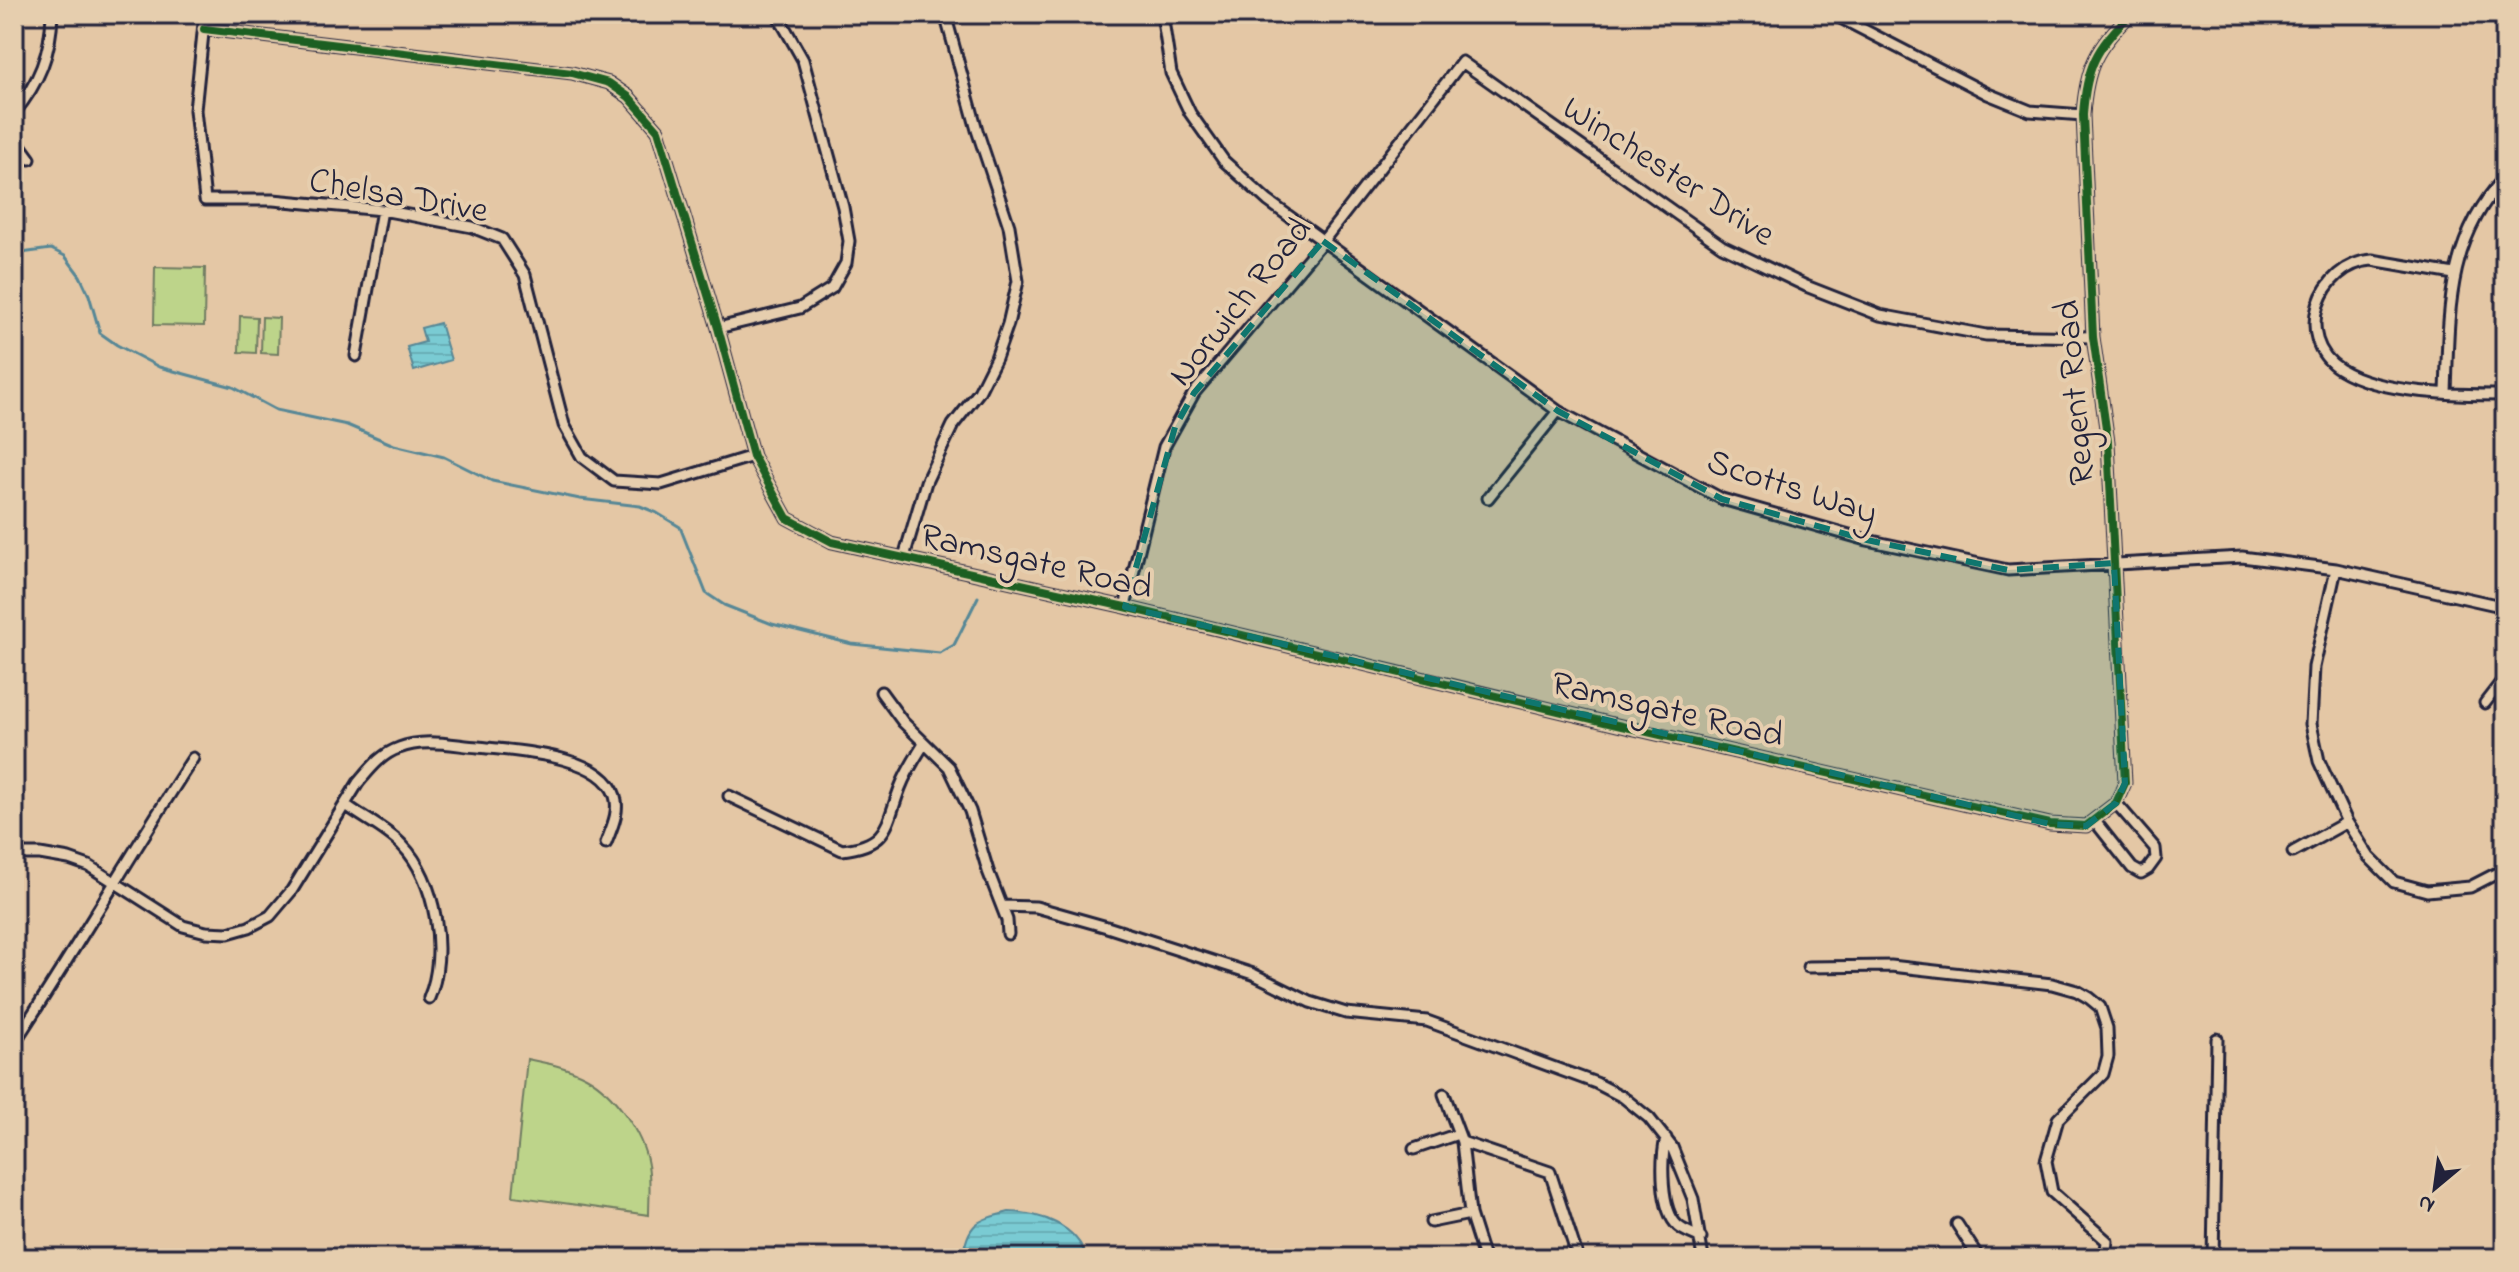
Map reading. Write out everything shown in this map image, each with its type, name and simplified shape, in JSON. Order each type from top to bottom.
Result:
[{"type":"street","points":[[14,113],[30,94],[45,65],[52,14]]},
{"type":"street","points":[[204,29],[205,14]]},
{"type":"street","points":[[718,328],[800,308],[832,288],[846,263],[849,241],[843,207],[803,60],[777,14]]},
{"type":"street","points":[[904,557],[926,482],[953,425],[979,392],[996,358],[1018,281],[1009,226],[977,130],[945,14]]},
{"type":"street","name":"Scotts Way","points":[[1162,14],[1171,73],[1190,113],[1224,161],[1268,201],[1558,411],[1722,499],[1867,540],[2008,570],[2242,557],[2336,569],[2505,607]]},
{"type":"street","points":[[1833,14],[1988,94],[2030,111],[2083,115]]},
{"type":"street","name":"Regent Road","points":[[2116,803],[2125,783],[2108,442],[2093,337],[2083,115],[2085,83],[2099,49],[2131,14]]},
{"type":"street","name":"Chelsa Drive","points":[[204,29],[195,110],[205,200],[273,200],[382,210],[472,227],[502,239],[525,275],[564,425],[582,457],[614,481],[661,484],[753,456]]},
{"type":"street","name":"Ramsgate Road","points":[[204,29],[572,73],[609,83],[629,97],[658,130],[753,456],[787,518],[832,542],[1125,607],[1617,725],[2050,824],[2086,826],[2094,820]]},
{"type":"street","name":"Norwich Road","points":[[1125,607],[1164,447],[1194,393],[1323,241],[1462,62]]},
{"type":"street","name":"Winchester Drive","points":[[1462,62],[1722,246],[1806,286],[1880,315],[1986,335],[2093,337]]},
{"type":"street","points":[[14,137],[30,159]]},
{"type":"street","points":[[2446,393],[2447,342],[2454,274],[2480,209],[2505,177]]},
{"type":"street","points":[[356,356],[382,210]]},
{"type":"street","points":[[2454,274],[2408,265],[2361,261],[2334,276],[2317,302],[2315,319],[2324,356],[2340,369],[2380,385],[2446,393],[2505,395]]},
{"type":"street","points":[[1488,498],[1558,411]]},
{"type":"street","points":[[2336,569],[2314,667],[2311,724],[2319,761],[2347,822],[2369,857],[2394,882],[2427,891],[2470,887],[2505,869]]},
{"type":"street","points":[[2485,703],[2502,681],[2505,670]]},
{"type":"street","points":[[881,692],[887,704],[949,767],[970,811],[1007,920],[1008,934]]},
{"type":"street","points":[[14,854],[40,854],[89,866],[183,926],[228,933],[270,916],[292,890],[370,768],[402,747],[426,742],[546,754],[577,764],[608,784],[615,796],[617,811],[606,843]]},
{"type":"street","points":[[729,796],[842,850],[857,848],[875,841],[887,829],[910,765],[924,744]]},
{"type":"street","points":[[14,1043],[193,758]]},
{"type":"street","points":[[2116,803],[2155,848],[2156,858],[2148,869],[2141,873],[2132,868],[2094,820],[2116,803]]},
{"type":"street","points":[[346,805],[401,843],[424,874],[431,894],[436,927],[437,970],[429,998]]},
{"type":"street","points":[[2293,852],[2347,822]]},
{"type":"street","points":[[1002,906],[1036,907],[1107,927],[1253,974],[1310,1002],[1346,1013],[1427,1021],[1596,1083],[1623,1097],[1649,1118],[1666,1138],[1693,1199],[1703,1258]]},
{"type":"street","points":[[1808,967],[1891,966],[2052,984],[2077,991],[2100,1007],[2107,1028],[2108,1056],[2103,1074],[2058,1119],[2046,1161],[2052,1192],[2107,1241],[2106,1252],[2100,1258]]},
{"type":"street","points":[[2213,1258],[2217,1039]]},
{"type":"street","points":[[1444,1094],[1460,1138],[1470,1214],[1484,1258]]},
{"type":"street","points":[[1414,1149],[1460,1138],[1550,1172],[1578,1258]]},
{"type":"street","points":[[1666,1138],[1663,1152],[1666,1209],[1678,1227],[1701,1238]]},
{"type":"street","points":[[1431,1222],[1470,1214]]},
{"type":"street","points":[[1957,1224],[1979,1258]]},
{"type":"highlighted area","points":[[1323,241],[1558,411],[1722,499],[1867,540],[2008,570],[2114,563],[2125,783],[2116,803],[2086,826],[2050,824],[1125,607],[1175,427],[1194,393]]},
{"type":"green space","points":[[155,267],[205,268],[204,326],[154,325]]},
{"type":"green space","points":[[240,316],[257,317],[256,353],[239,352]]},
{"type":"green space","points":[[262,317],[279,318],[278,354],[261,353]]},
{"type":"green space","points":[[527,1059],[586,1077],[617,1103],[634,1127],[645,1153],[649,1177],[649,1215],[513,1196]]},
{"type":"water","points":[[440,323],[451,360],[414,371],[407,347],[425,342],[421,328]]},
{"type":"water","points":[[1009,1212],[1033,1215],[1056,1223],[1075,1237],[1087,1258],[963,1258],[967,1237],[976,1225]]},
{"type":"waterway","points":[[14,254],[51,249],[65,256],[89,295],[100,333],[159,367],[233,387],[276,410],[347,425],[394,445],[444,457],[492,481],[580,499],[640,506],[657,513],[680,527],[706,593],[724,605],[772,624],[852,644],[940,653],[954,645],[978,597]]},
{"type":"cycle path","points":[[204,29],[572,73],[609,83],[629,97],[658,130],[753,456],[787,518],[832,542],[1125,607],[1617,725],[2050,824],[2086,826],[2116,803],[2125,783],[2108,442],[2093,337],[2083,115],[2087,84],[2095,59],[2109,37],[2131,14]]}]
